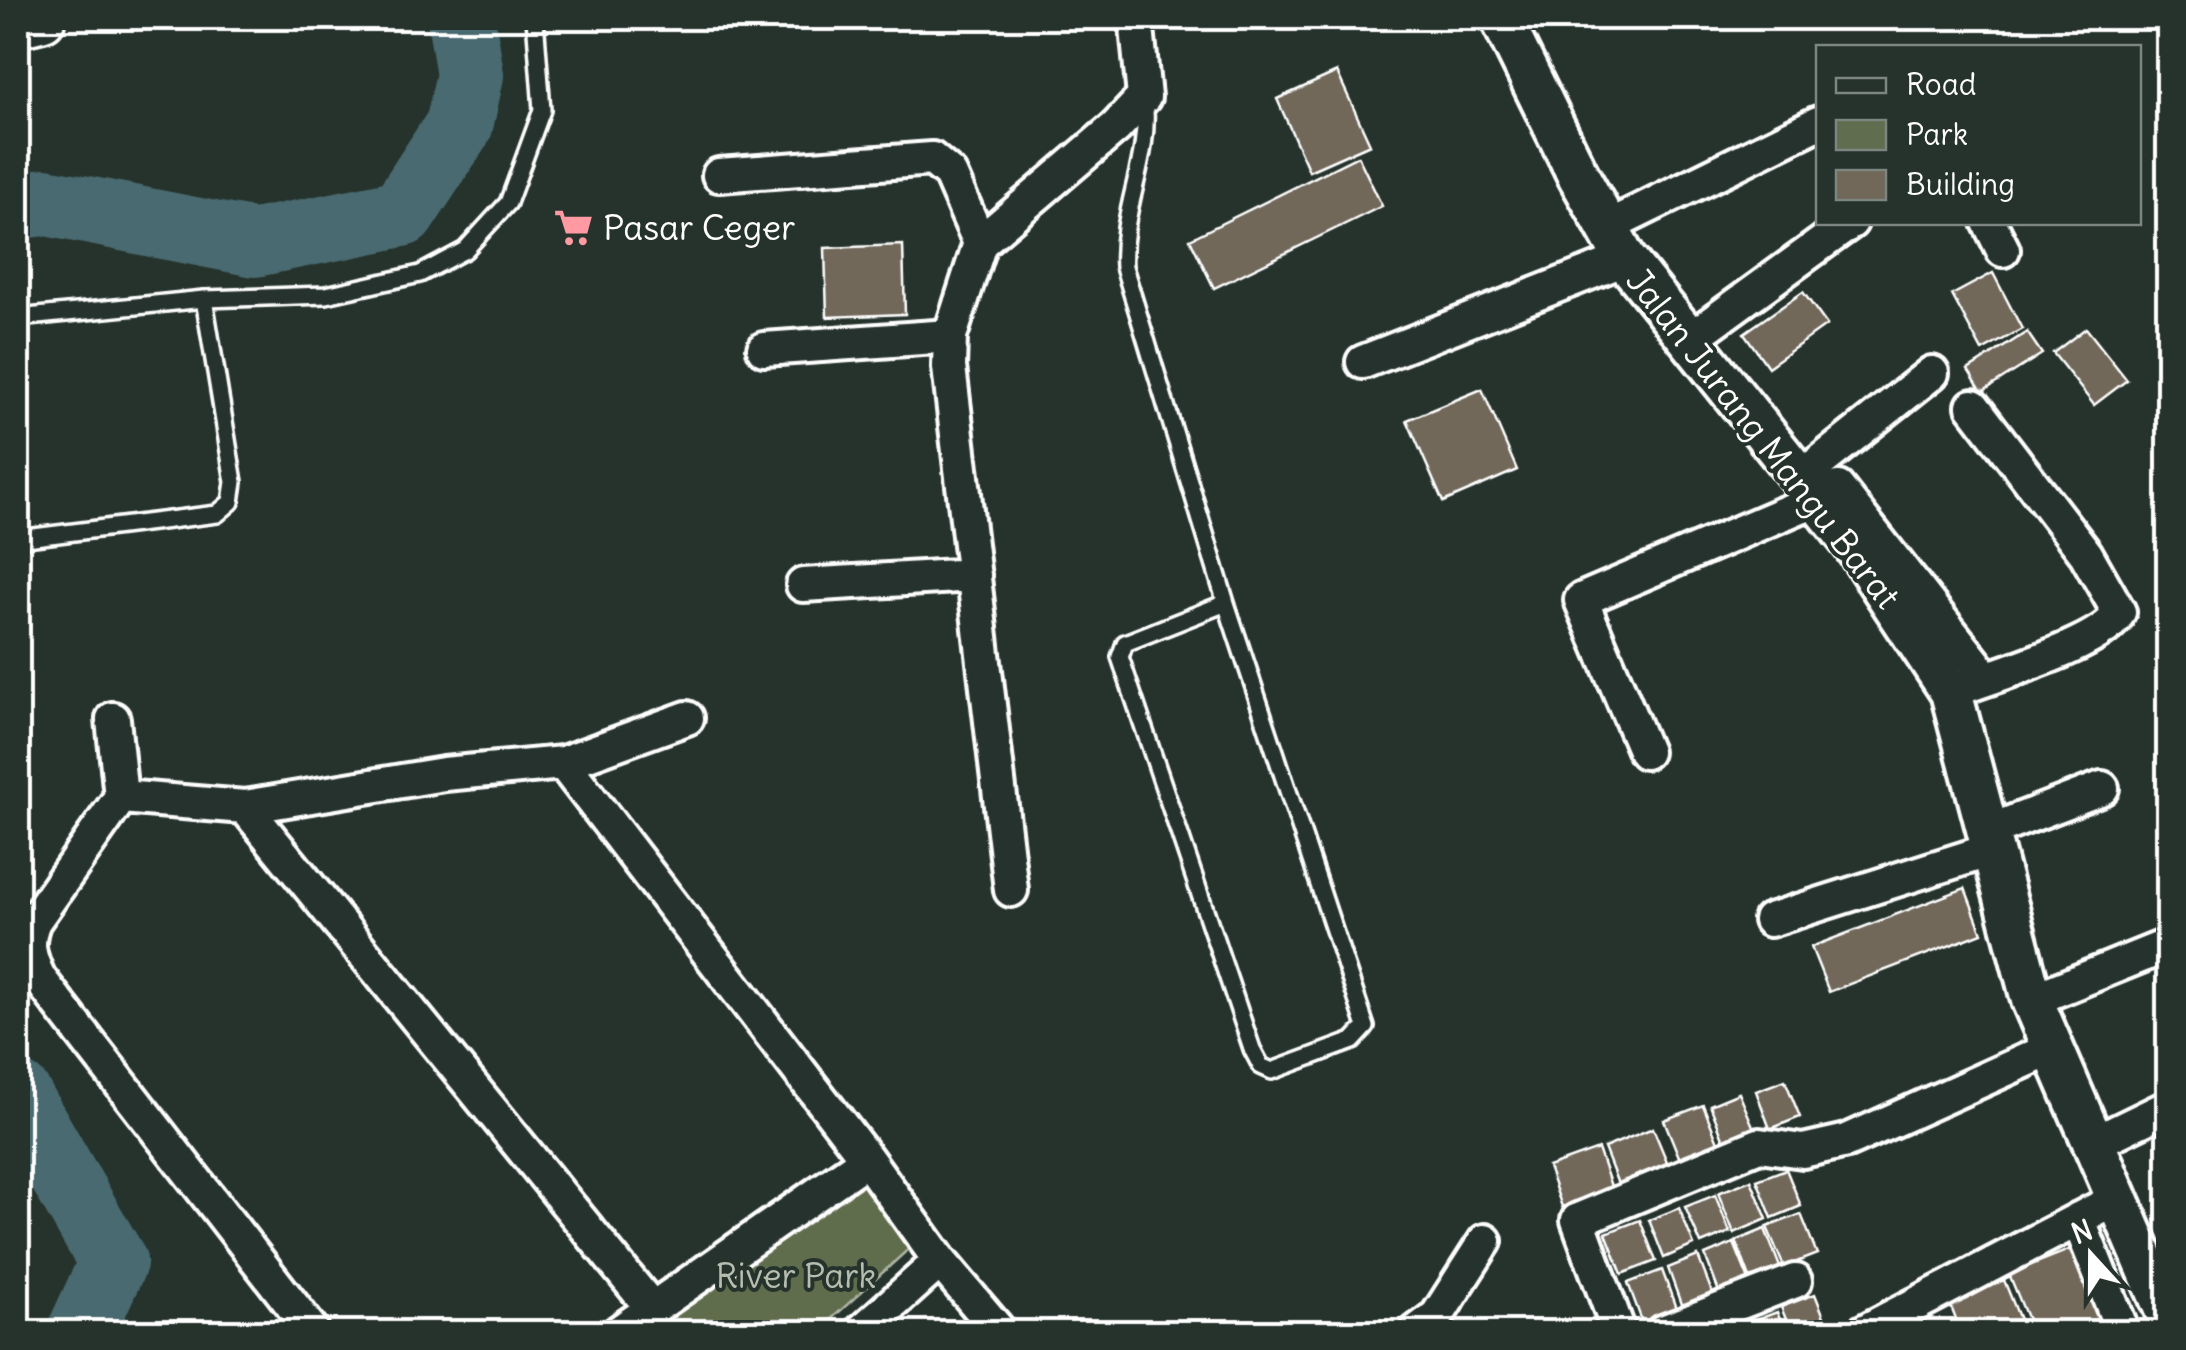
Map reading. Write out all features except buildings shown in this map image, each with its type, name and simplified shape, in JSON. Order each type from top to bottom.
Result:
[{"type":"main road","points":[[18,24],[42,18]]},
{"type":"street","points":[[1011,890],[949,367],[950,336],[980,243],[1116,127],[1144,97],[1136,18]]},
{"type":"street","name":"Jalan Jurang Mangu Barat","points":[[1501,18],[1616,243],[1687,341],[1818,488],[1854,545],[1968,685],[1989,841],[2032,1000],[2168,1316]]},
{"type":"street","points":[[1362,362],[1616,243],[1816,124]]},
{"type":"street","points":[[719,175],[932,159],[950,174],[980,243]]},
{"type":"street","points":[[1687,341],[1847,225]]},
{"type":"street","points":[[764,349],[950,336]]},
{"type":"street","points":[[1645,752],[1580,600],[1818,488],[1932,374]]},
{"type":"street","points":[[1968,685],[2094,636],[2116,620],[2119,612],[2086,554],[1973,406]]},
{"type":"street","points":[[803,585],[974,575]]},
{"type":"street","points":[[120,797],[245,807],[444,774],[563,763],[686,718]]},
{"type":"street","points":[[112,719],[120,797],[34,921],[28,937],[30,957],[39,978],[303,1329]]},
{"type":"street","points":[[563,763],[867,1158],[940,1261],[1000,1332]]},
{"type":"street","points":[[1770,920],[1989,841],[2102,788]]},
{"type":"street","points":[[245,807],[650,1307]]},
{"type":"street","points":[[2032,1000],[2168,945]]},
{"type":"street","points":[[1620,1332],[1578,1220],[1759,1145],[1803,1151],[1847,1141],[2051,1049]]},
{"type":"street","points":[[2092,1144],[2168,1107]]},
{"type":"street","points":[[619,1332],[867,1158]]},
{"type":"street","points":[[1863,1332],[1910,1320],[2117,1198]]},
{"type":"street","points":[[2078,1218],[2123,1332]]},
{"type":"street","points":[[1416,1332],[1437,1316],[1485,1241]]},
{"type":"street","points":[[861,1332],[940,1261]]},
{"type":"street","points":[[1664,1332],[1795,1281]]},
{"type":"lane","points":[[18,318],[204,299],[326,295],[420,274],[465,250],[508,203],[542,110],[534,18]]},
{"type":"lane","points":[[1144,97],[1147,141],[1122,240],[1124,268],[1226,603],[1366,1027],[1353,1041],[1272,1071],[1261,1066],[1252,1049],[1120,657],[1124,644],[1226,603]]},
{"type":"lane","points":[[18,540],[218,514],[232,502],[234,482],[204,299]]},
{"type":"green space","name":"River Park","points":[[867,1159],[923,1236],[817,1332],[619,1332]]},
{"type":"waterway","points":[[18,205],[46,202],[255,243],[402,213],[459,126],[470,75],[461,18]]},
{"type":"waterway","points":[[18,1096],[113,1262],[81,1332]]},
{"type":"place","name":"Pasar Ceger","points":[[573,227]]}]
